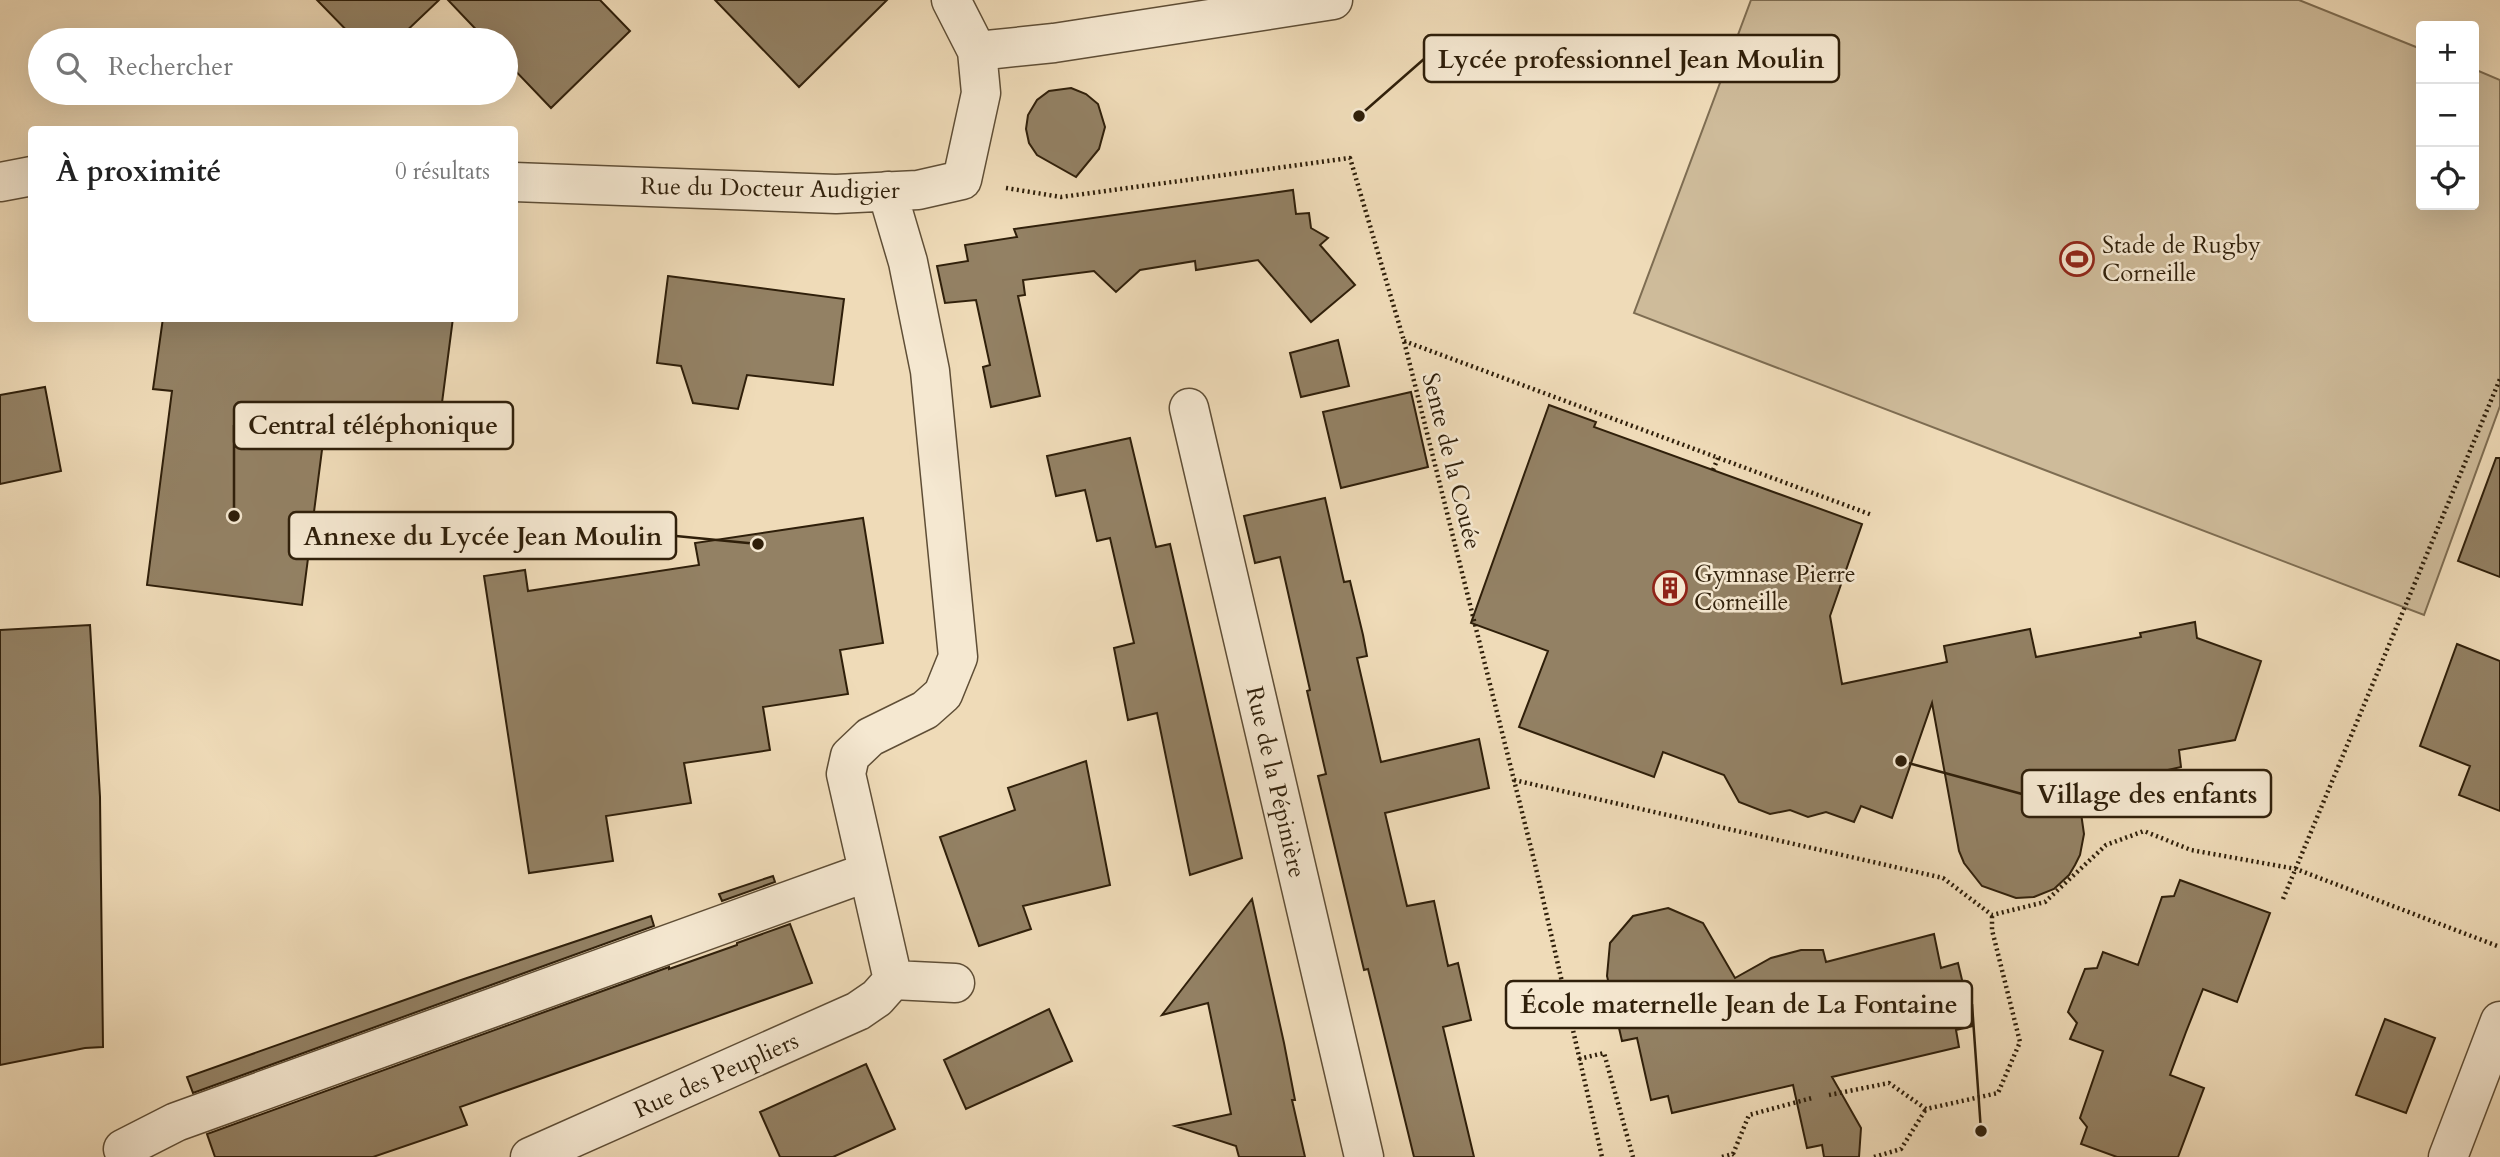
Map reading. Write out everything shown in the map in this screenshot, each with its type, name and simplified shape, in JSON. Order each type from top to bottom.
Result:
[{"type":"street","points":[[951,0],[977,51],[981,93],[962,180]]},
{"type":"street","points":[[977,51],[1054,43],[1333,0]]},
{"type":"street","points":[[0,182],[28,177]]},
{"type":"street","name":"Rue du Docteur Audigier","points":[[518,182],[836,194],[918,190],[962,180]]},
{"type":"street","points":[[887,191],[908,262],[930,372],[958,657],[943,694],[925,710],[870,737],[850,756],[846,774],[893,980],[955,983]]},
{"type":"street","name":"Rue de la Pépinière","points":[[1189,408],[1364,1157]]},
{"type":"street","points":[[121,1143],[864,856]]},
{"type":"street","name":"Rue des Peupliers","points":[[530,1157],[858,1011],[877,999],[893,980]]},
{"type":"street","points":[[2448,1157],[2500,1021]]},
{"type":"path","name":"Sente de la Couée","points":[[962,180],[1061,197],[1350,158],[1404,341],[1514,780],[1602,1157]]},
{"type":"path","points":[[1404,341],[1872,515]]},
{"type":"path","points":[[2283,899],[2500,379]]},
{"type":"path","points":[[1713,470],[1718,458]]},
{"type":"path","points":[[1514,780],[1943,878],[1992,915]]},
{"type":"path","points":[[1992,915],[2045,902],[2106,845],[2144,831],[2191,850],[2296,869],[2500,947]]},
{"type":"path","points":[[1874,1157],[1901,1149],[1926,1109],[1998,1093],[2020,1042],[1992,930],[1992,915]]},
{"type":"path","points":[[1579,1059],[1604,1053],[1633,1157]]},
{"type":"path","points":[[1829,1095],[1889,1083],[1926,1109]]},
{"type":"path","points":[[1722,1157],[1735,1156],[1749,1115],[1812,1098]]},
{"type":"shaded area","name":"Stade de Rugby Corneille","points":[[1751,0],[2299,0],[2416,47],[2416,210],[2479,210],[2479,71],[2500,80],[2500,406],[2424,615],[1634,313]]},
{"type":"building","points":[[317,0],[439,0],[410,28],[344,28]]},
{"type":"building","points":[[448,0],[600,0],[630,31],[551,108],[518,74],[518,28],[475,28]]},
{"type":"building","points":[[715,0],[887,0],[799,87]]},
{"type":"building","points":[[1071,88],[1086,94],[1098,104],[1105,127],[1099,149],[1076,177],[1037,155],[1029,143],[1026,129],[1028,115],[1037,100],[1049,91]]},
{"type":"building","points":[[1293,190],[1296,214],[1309,213],[1311,228],[1328,238],[1320,245],[1355,285],[1311,322],[1258,260],[1196,270],[1195,261],[1140,270],[1116,292],[1094,271],[1023,280],[1025,295],[1018,296],[1040,396],[991,407],[983,367],[990,365],[976,300],[945,303],[937,266],[968,261],[965,245],[1017,237],[1014,229]]},
{"type":"building","points":[[668,276],[844,299],[833,385],[747,375],[738,409],[693,403],[681,366],[657,363]]},
{"type":"building","points":[[162,322],[452,322],[439,426],[327,411],[302,605],[147,585],[172,391],[153,389]]},
{"type":"building","points":[[1338,340],[1349,386],[1301,397],[1290,353]]},
{"type":"building","points":[[45,387],[61,471],[0,484],[0,395]]},
{"type":"building","points":[[1411,392],[1428,467],[1341,488],[1323,412]]},
{"type":"building","points":[[1549,405],[1596,422],[1594,427],[1862,524],[1830,616],[1842,684],[1947,662],[1944,646],[2030,629],[2036,657],[2141,637],[2140,633],[2195,622],[2197,638],[2261,661],[2235,740],[2179,750],[2181,767],[2163,771],[2159,789],[2125,776],[2077,785],[2084,834],[2075,865],[2054,889],[2034,897],[2016,898],[1982,886],[1964,863],[1959,851],[1932,703],[1892,818],[1861,806],[1854,822],[1826,812],[1808,817],[1790,810],[1770,814],[1739,802],[1724,775],[1663,752],[1654,777],[1519,727],[1548,651],[1471,623]]},
{"type":"building","points":[[1130,438],[1156,547],[1170,544],[1242,858],[1190,875],[1157,713],[1128,720],[1114,648],[1134,643],[1110,538],[1097,541],[1085,490],[1056,496],[1047,456]]},
{"type":"building","points":[[2496,458],[2500,458],[2500,577],[2458,561]]},
{"type":"building","points":[[1325,498],[1344,582],[1350,581],[1363,635],[1367,656],[1357,658],[1381,762],[1479,739],[1489,788],[1385,813],[1407,906],[1434,901],[1448,966],[1458,963],[1471,1020],[1443,1027],[1474,1157],[1414,1157],[1368,969],[1364,970],[1318,776],[1326,774],[1280,557],[1255,563],[1244,516]]},
{"type":"building","points":[[863,518],[883,643],[840,650],[848,694],[763,707],[770,750],[684,763],[691,803],[606,816],[613,861],[529,873],[484,576],[525,570],[528,591],[699,565],[695,543]]},
{"type":"building","points":[[90,625],[100,797],[103,1047],[85,1048],[0,1065],[0,630]]},
{"type":"building","points":[[2457,644],[2500,661],[2500,811],[2459,795],[2470,766],[2420,746]]},
{"type":"building","points":[[1086,761],[1110,885],[1023,906],[1031,929],[979,946],[940,837],[1015,810],[1008,788]]},
{"type":"building","points":[[773,876],[775,882],[722,901],[719,894]]},
{"type":"building","points":[[2180,880],[2270,913],[2237,1002],[2203,989],[2186,1032],[2170,1075],[2204,1088],[2178,1157],[2117,1157],[2081,1144],[2087,1127],[2080,1118],[2103,1051],[2070,1039],[2077,1023],[2068,1012],[2085,969],[2097,968],[2103,952],[2138,965],[2162,897],[2174,896]]},
{"type":"building","points":[[1252,899],[1284,1043],[1295,1100],[1292,1100],[1305,1157],[1239,1157],[1236,1146],[1175,1126],[1231,1114],[1208,1003],[1162,1015]]},
{"type":"building","points":[[1668,908],[1703,923],[1735,978],[1771,958],[1801,950],[1823,950],[1826,962],[1934,934],[1941,968],[1958,963],[1973,1026],[1956,1030],[1959,1047],[1832,1077],[1861,1128],[1859,1157],[1824,1157],[1822,1145],[1807,1148],[1793,1085],[1672,1113],[1668,1096],[1651,1100],[1637,1038],[1622,1041],[1607,976],[1610,943],[1633,916]]},
{"type":"building","points":[[651,916],[654,926],[193,1093],[187,1077],[464,979]]},
{"type":"building","points":[[790,924],[812,983],[460,1107],[467,1125],[373,1157],[215,1157],[207,1134]]},
{"type":"building","points":[[1049,1009],[1072,1061],[966,1109],[944,1060]]},
{"type":"building","points":[[2385,1019],[2435,1038],[2406,1113],[2356,1095]]},
{"type":"building","points":[[866,1064],[895,1129],[833,1157],[780,1157],[760,1112]]},
{"type":"place","name":"Lycée professionnel Jean Moulin","points":[[1359,116]]},
{"type":"place","name":"Stade de Rugby Corneille","points":[[2077,259]]},
{"type":"place","name":"Central téléphonique","points":[[234,516]]},
{"type":"place","name":"Annexe du Lycée Jean Moulin","points":[[758,544]]},
{"type":"place","name":"Gymnase Pierre Corneille","points":[[1670,588]]},
{"type":"place","name":"Village des enfants","points":[[1901,761]]},
{"type":"place","name":"École maternelle Jean de La Fontaine","points":[[1981,1131]]}]
